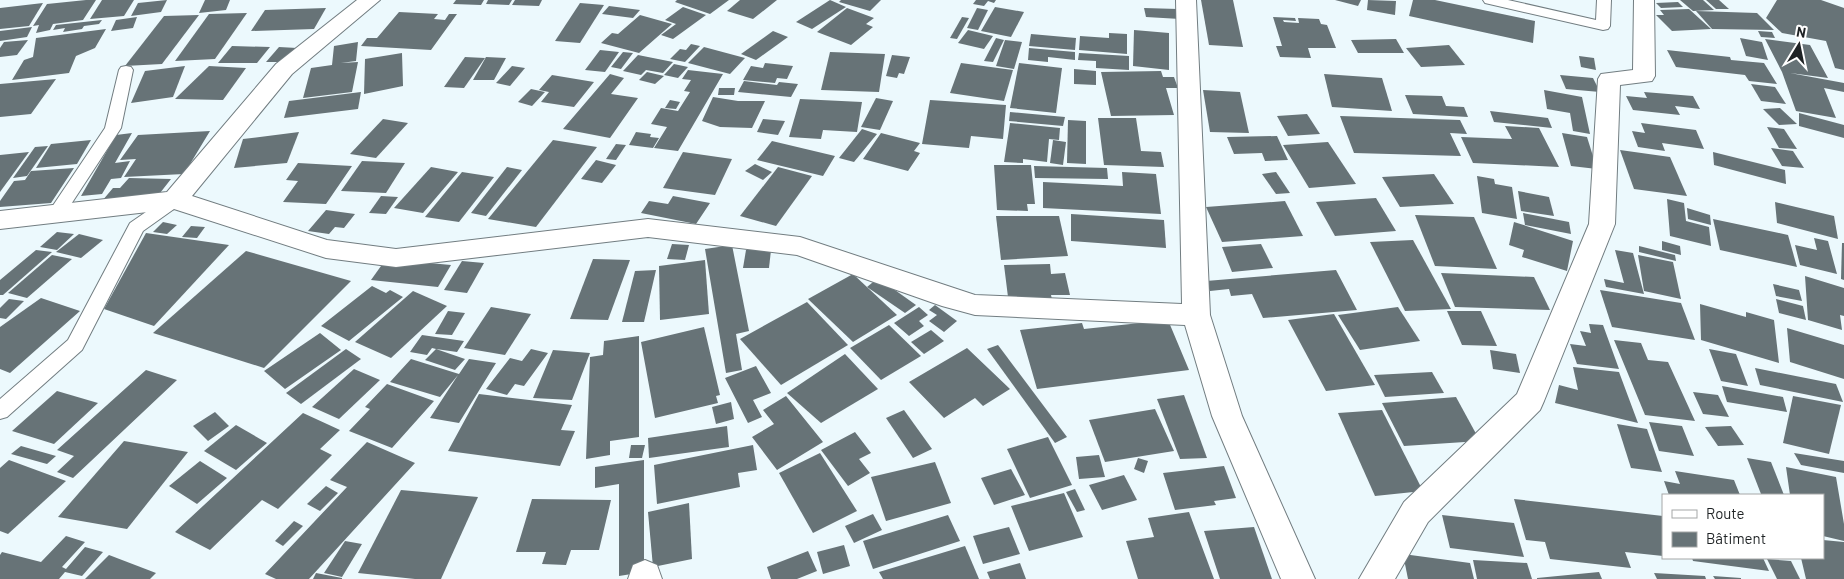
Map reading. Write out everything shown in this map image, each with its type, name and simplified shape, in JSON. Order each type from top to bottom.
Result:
[{"type":"street","points":[[175,200],[284,70],[370,0]]},
{"type":"street","points":[[1376,579],[1416,512],[1529,401],[1602,224],[1609,79],[1644,76],[1644,0]]},
{"type":"street","points":[[1180,1],[1196,315],[1227,416],[1298,579]]},
{"type":"street","points":[[0,220],[175,200],[326,249],[396,258],[648,228],[800,246],[952,299],[976,305],[1196,315]]},
{"type":"lane","points":[[1490,0],[1603,26],[1604,0]]},
{"type":"lane","points":[[56,214],[113,128],[126,70]]},
{"type":"lane","points":[[0,411],[75,345],[136,227],[175,200]]},
{"type":"building","points":[[96,0],[83,20],[53,24],[50,30],[36,33],[39,25],[33,26],[47,4]]},
{"type":"building","points":[[102,0],[134,0],[124,16],[90,19]]},
{"type":"building","points":[[167,0],[161,12],[131,16],[138,3]]},
{"type":"building","points":[[205,0],[230,0],[226,10],[199,13]]},
{"type":"building","points":[[456,0],[484,0],[481,5],[453,4]]},
{"type":"building","points":[[488,0],[512,0],[509,5],[486,4]]},
{"type":"building","points":[[515,0],[542,0],[539,6],[512,5]]},
{"type":"building","points":[[677,0],[729,0],[710,14],[675,2]]},
{"type":"building","points":[[740,0],[777,0],[753,19],[727,11]]},
{"type":"building","points":[[830,0],[846,7],[812,29],[796,22]]},
{"type":"building","points":[[841,0],[881,0],[870,11],[839,2]]},
{"type":"building","points":[[976,0],[996,0],[994,3],[988,1],[984,6],[973,4]]},
{"type":"building","points":[[1201,0],[1233,0],[1243,47],[1209,45]]},
{"type":"building","points":[[1335,0],[1361,0],[1358,6]]},
{"type":"building","points":[[1368,0],[1396,1],[1395,15],[1367,10]]},
{"type":"building","points":[[1413,0],[1435,0],[1535,21],[1533,43],[1409,16]]},
{"type":"building","points":[[1680,0],[1703,0],[1714,10],[1693,11]]},
{"type":"building","points":[[1706,0],[1719,0],[1729,9],[1716,9]]},
{"type":"building","points":[[1777,0],[1821,0],[1844,8],[1844,70],[1835,68],[1826,41],[1782,33],[1766,18]]},
{"type":"building","points":[[1678,2],[1683,7],[1661,8],[1656,3]]},
{"type":"building","points":[[43,3],[29,26],[0,29],[0,8]]},
{"type":"building","points":[[580,3],[604,5],[580,43],[555,41]]},
{"type":"building","points":[[609,6],[640,10],[633,18],[602,14]]},
{"type":"building","points":[[683,7],[706,15],[673,39],[661,35],[676,24],[665,20]]},
{"type":"building","points":[[995,7],[1024,12],[1011,37],[981,31]]},
{"type":"building","points":[[326,8],[314,29],[251,31],[265,10]]},
{"type":"building","points":[[847,8],[874,18],[866,24],[873,27],[851,45],[817,32]]},
{"type":"building","points":[[977,8],[988,10],[978,30],[967,28]]},
{"type":"building","points":[[1144,8],[1178,9],[1180,19],[1146,17]]},
{"type":"building","points":[[1689,9],[1711,29],[1672,31],[1656,15],[1664,15],[1660,10]]},
{"type":"building","points":[[1696,11],[1757,13],[1774,30],[1712,29]]},
{"type":"building","points":[[399,12],[438,14],[434,19],[445,20],[449,14],[457,14],[431,50],[361,46],[367,38],[377,38]]},
{"type":"building","points":[[247,13],[215,59],[175,61],[209,14]]},
{"type":"building","points":[[199,15],[162,64],[125,66],[164,16]]},
{"type":"building","points":[[640,15],[672,24],[639,53],[601,43],[612,33],[618,34]]},
{"type":"building","points":[[137,17],[133,28],[111,31],[116,20]]},
{"type":"building","points":[[962,17],[969,18],[957,39],[950,38]]},
{"type":"building","points":[[1273,17],[1295,18],[1296,21],[1283,20],[1284,22],[1299,23],[1298,18],[1319,19],[1321,24],[1327,25],[1336,48],[1308,48],[1311,58],[1280,57],[1276,46],[1282,46]]},
{"type":"building","points":[[102,20],[99,24],[84,26],[82,29],[63,32],[65,28],[53,30],[56,25]]},
{"type":"building","points":[[32,27],[27,37],[0,41],[0,31]]},
{"type":"building","points":[[106,29],[95,48],[76,56],[69,73],[12,80],[24,60],[33,57],[36,38]]},
{"type":"building","points":[[968,30],[993,36],[984,49],[958,43]]},
{"type":"building","points":[[1134,30],[1169,33],[1169,70],[1133,66]]},
{"type":"building","points":[[773,31],[788,37],[756,60],[741,54]]},
{"type":"building","points":[[1758,31],[1772,32],[1775,38],[1761,37]]},
{"type":"building","points":[[1109,33],[1127,34],[1127,54],[1079,50],[1080,36],[1109,38]]},
{"type":"building","points":[[1031,34],[1076,38],[1075,50],[1029,46]]},
{"type":"building","points":[[996,38],[1004,40],[993,62],[984,61]]},
{"type":"building","points":[[1740,38],[1762,42],[1768,60],[1746,56]]},
{"type":"building","points":[[1396,39],[1404,53],[1358,53],[1351,40]]},
{"type":"building","points":[[1765,39],[1810,45],[1828,78],[1790,73],[1844,83],[1844,92],[1824,88],[1836,118],[1796,111],[1782,72]]},
{"type":"building","points":[[28,40],[17,55],[0,57],[0,48],[4,42]]},
{"type":"building","points":[[1005,40],[1022,42],[1014,69],[996,66]]},
{"type":"building","points":[[358,42],[356,61],[341,63],[358,62],[352,92],[303,98],[311,68],[332,65],[334,46]]},
{"type":"building","points":[[691,44],[700,46],[685,62],[670,59],[680,49],[686,50]]},
{"type":"building","points":[[1449,45],[1465,65],[1421,67],[1406,48]]},
{"type":"building","points":[[232,46],[270,47],[257,63],[218,63]]},
{"type":"building","points":[[279,47],[297,48],[285,62],[266,62]]},
{"type":"building","points":[[704,47],[745,58],[730,74],[688,63]]},
{"type":"building","points":[[1029,48],[1075,52],[1075,60],[1048,57],[1048,62],[1028,60]]},
{"type":"building","points":[[600,50],[619,52],[605,72],[585,70]]},
{"type":"building","points":[[1667,50],[1764,63],[1777,84],[1749,81],[1745,75],[1676,67]]},
{"type":"building","points":[[623,52],[633,53],[621,69],[611,67]]},
{"type":"building","points":[[830,52],[885,54],[879,92],[821,90]]},
{"type":"building","points":[[402,53],[403,86],[364,94],[365,59]]},
{"type":"building","points":[[1079,53],[1129,56],[1129,70],[1096,68],[1096,61],[1078,60]]},
{"type":"building","points":[[638,55],[673,62],[663,73],[646,70],[641,75],[623,71]]},
{"type":"building","points":[[892,55],[910,57],[904,74],[899,73],[897,78],[886,76]]},
{"type":"building","points":[[1579,56],[1594,58],[1596,70],[1581,67]]},
{"type":"building","points":[[465,57],[485,58],[464,88],[444,87]]},
{"type":"building","points":[[486,57],[506,58],[494,80],[473,80]]},
{"type":"building","points":[[765,63],[793,66],[787,79],[777,78],[775,83],[743,80],[751,66],[763,68]]},
{"type":"building","points":[[961,63],[1013,70],[1004,101],[950,93]]},
{"type":"building","points":[[1019,63],[1062,68],[1056,113],[1010,108]]},
{"type":"building","points":[[674,64],[688,67],[678,78],[664,75]]},
{"type":"building","points":[[185,66],[173,97],[131,103],[145,71]]},
{"type":"building","points":[[209,66],[246,68],[223,100],[175,99]]},
{"type":"building","points":[[512,66],[525,68],[510,86],[496,83]]},
{"type":"building","points":[[1074,69],[1096,71],[1096,85],[1074,84]]},
{"type":"building","points":[[688,70],[723,74],[678,151],[654,148],[667,127],[651,124],[661,108],[678,111],[690,92],[684,91],[691,80],[682,79]]},
{"type":"building","points":[[1161,71],[1163,77],[1174,77],[1178,88],[1166,88],[1174,115],[1111,116],[1101,72]]},
{"type":"building","points":[[647,72],[664,76],[655,84],[639,80]]},
{"type":"building","points":[[610,74],[624,78],[611,94],[638,98],[610,138],[563,129]]},
{"type":"building","points":[[1324,74],[1382,78],[1392,111],[1332,107]]},
{"type":"building","points":[[552,75],[594,82],[574,107],[541,102],[549,92],[539,90]]},
{"type":"building","points":[[1560,75],[1593,78],[1600,92],[1566,89]]},
{"type":"building","points":[[56,79],[31,114],[0,117],[0,84]]},
{"type":"building","points":[[744,81],[777,85],[779,82],[798,84],[791,97],[738,92]]},
{"type":"building","points":[[1751,84],[1775,87],[1786,104],[1761,101]]},
{"type":"building","points":[[719,88],[735,88],[734,95],[718,95]]},
{"type":"building","points":[[531,89],[545,92],[532,106],[518,102]]},
{"type":"building","points":[[1203,90],[1240,92],[1249,133],[1210,132]]},
{"type":"building","points":[[1544,90],[1582,97],[1590,134],[1573,131],[1570,113],[1547,109]]},
{"type":"building","points":[[361,92],[358,109],[284,118],[289,101]]},
{"type":"building","points":[[1644,92],[1693,96],[1700,109],[1675,106],[1680,115],[1633,110],[1626,96],[1647,98]]},
{"type":"building","points":[[1405,95],[1442,96],[1446,106],[1464,107],[1468,117],[1413,114]]},
{"type":"building","points":[[713,97],[738,101],[765,101],[752,128],[720,127],[702,121]]},
{"type":"building","points":[[876,98],[893,101],[880,130],[861,127]]},
{"type":"building","points":[[800,99],[862,102],[857,132],[823,130],[821,139],[789,137]]},
{"type":"building","points":[[670,100],[680,102],[676,109],[665,108]]},
{"type":"building","points":[[930,100],[1006,105],[1003,139],[971,136],[969,148],[922,144]]},
{"type":"building","points":[[1780,108],[1797,124],[1779,125],[1763,109]]},
{"type":"building","points":[[1490,111],[1548,118],[1552,128],[1494,122]]},
{"type":"building","points":[[1010,112],[1065,117],[1063,126],[1009,121]]},
{"type":"building","points":[[1799,113],[1844,125],[1844,138],[1799,126]]},
{"type":"building","points":[[1307,114],[1320,134],[1288,136],[1277,116]]},
{"type":"building","points":[[1340,116],[1460,120],[1467,134],[1450,133],[1461,156],[1354,153]]},
{"type":"building","points":[[1098,118],[1136,118],[1141,151],[1161,152],[1164,167],[1104,165]]},
{"type":"building","points":[[383,119],[408,123],[376,158],[350,154]]},
{"type":"building","points":[[763,119],[785,121],[778,135],[757,132]]},
{"type":"building","points":[[1068,120],[1086,121],[1086,164],[1067,163]]},
{"type":"building","points":[[1010,123],[1060,128],[1059,140],[1049,139],[1047,162],[1023,159],[1023,163],[1004,162]]},
{"type":"building","points":[[1641,123],[1696,130],[1704,149],[1662,143],[1665,151],[1638,147],[1632,131],[1645,133]]},
{"type":"building","points":[[1505,126],[1539,128],[1559,167],[1473,163],[1461,137],[1512,139]]},
{"type":"building","points":[[1767,127],[1784,129],[1797,149],[1779,148]]},
{"type":"building","points":[[862,129],[877,134],[854,162],[839,158]]},
{"type":"building","points":[[210,131],[184,174],[124,177],[136,159],[120,160],[138,135]]},
{"type":"building","points":[[299,132],[287,163],[234,168],[243,139]]},
{"type":"building","points":[[636,132],[651,134],[650,137],[659,138],[653,148],[629,145]]},
{"type":"building","points":[[132,133],[115,163],[130,161],[121,178],[111,179],[102,194],[81,196],[116,135]]},
{"type":"building","points":[[881,133],[920,143],[914,151],[920,153],[908,171],[863,159]]},
{"type":"building","points":[[1562,133],[1587,137],[1597,169],[1571,166]]},
{"type":"building","points":[[1277,136],[1288,160],[1265,161],[1262,153],[1234,154],[1227,137]]},
{"type":"building","points":[[91,140],[77,164],[36,168],[51,144]]},
{"type":"building","points":[[553,140],[597,147],[536,227],[488,219]]},
{"type":"building","points":[[1053,140],[1066,142],[1063,165],[1050,163]]},
{"type":"building","points":[[772,141],[835,156],[823,176],[757,160]]},
{"type":"building","points":[[1328,142],[1356,184],[1309,188],[1283,145]]},
{"type":"building","points":[[616,144],[626,145],[616,160],[606,159]]},
{"type":"building","points":[[48,146],[27,176],[13,178],[35,147]]},
{"type":"building","points":[[1771,148],[1793,151],[1804,168],[1782,166]]},
{"type":"building","points":[[1620,150],[1670,157],[1687,196],[1634,189]]},
{"type":"building","points":[[29,152],[0,192],[0,155]]},
{"type":"building","points":[[683,152],[732,159],[715,195],[663,188]]},
{"type":"building","points":[[1713,152],[1785,170],[1786,184],[1714,165]]},
{"type":"building","points":[[596,160],[616,165],[602,183],[581,179]]},
{"type":"building","points":[[362,161],[405,163],[386,193],[341,191]]},
{"type":"building","points":[[298,163],[352,166],[326,204],[283,202],[298,181],[286,180]]},
{"type":"building","points":[[755,164],[772,172],[763,180],[745,171]]},
{"type":"building","points":[[994,165],[1031,165],[1035,204],[1027,204],[1028,211],[997,210]]},
{"type":"building","points":[[1034,166],[1107,168],[1108,179],[1035,178]]},
{"type":"building","points":[[431,167],[458,172],[423,213],[394,208]]},
{"type":"building","points":[[507,167],[522,170],[486,216],[471,213]]},
{"type":"building","points":[[778,167],[812,176],[776,226],[740,216]]},
{"type":"building","points":[[74,168],[51,203],[0,207],[0,201],[14,181],[25,180],[31,171]]},
{"type":"building","points":[[462,172],[494,177],[459,222],[425,217]]},
{"type":"building","points":[[1122,172],[1156,174],[1161,214],[1043,208],[1043,182],[1123,186]]},
{"type":"building","points":[[1276,172],[1290,193],[1276,194],[1262,174]]},
{"type":"building","points":[[1434,174],[1454,204],[1400,207],[1382,177]]},
{"type":"building","points":[[1477,176],[1494,179],[1495,184],[1512,187],[1517,219],[1482,213]]},
{"type":"building","points":[[129,178],[171,179],[153,202],[102,201],[113,188],[120,188]]},
{"type":"building","points":[[1518,191],[1549,197],[1554,216],[1521,211]]},
{"type":"building","points":[[381,196],[398,197],[386,214],[369,213]]},
{"type":"building","points":[[673,196],[710,203],[696,224],[641,213],[649,201],[668,204]]},
{"type":"building","points":[[1376,198],[1396,231],[1335,236],[1316,202]]},
{"type":"building","points":[[1667,199],[1684,203],[1686,221],[1709,227],[1711,246],[1670,236]]},
{"type":"building","points":[[1285,201],[1303,236],[1222,242],[1206,207]]},
{"type":"building","points":[[1775,202],[1834,216],[1838,239],[1777,223]]},
{"type":"building","points":[[1687,208],[1710,215],[1711,225],[1688,219]]},
{"type":"building","points":[[326,210],[355,214],[344,228],[335,227],[329,234],[308,231]]},
{"type":"building","points":[[1523,213],[1569,222],[1571,234],[1525,225]]},
{"type":"building","points":[[1071,214],[1164,220],[1166,248],[1071,241]]},
{"type":"building","points":[[1415,215],[1474,217],[1497,269],[1435,266]]},
{"type":"building","points":[[996,216],[1059,216],[1068,256],[1001,260]]},
{"type":"building","points":[[1713,219],[1788,235],[1797,267],[1720,250]]},
{"type":"building","points":[[163,222],[177,225],[167,234],[153,232]]},
{"type":"building","points":[[1514,222],[1573,241],[1567,271],[1522,257],[1524,250],[1509,245]]},
{"type":"building","points":[[191,226],[205,227],[197,238],[182,237]]},
{"type":"building","points":[[57,232],[74,234],[57,250],[40,247]]},
{"type":"building","points":[[146,233],[229,245],[154,326],[104,309]]},
{"type":"building","points":[[79,234],[103,240],[81,258],[56,252]]},
{"type":"building","points":[[1814,238],[1828,241],[1837,274],[1800,265],[1795,245],[1817,250]]},
{"type":"building","points":[[1413,240],[1451,309],[1405,311],[1370,242]]},
{"type":"building","points":[[1662,241],[1680,246],[1681,255],[1662,250]]},
{"type":"building","points":[[1842,243],[1844,243],[1844,280],[1841,279]]},
{"type":"building","points":[[672,244],[689,245],[685,260],[667,259]]},
{"type":"building","points":[[1261,244],[1273,268],[1232,272],[1222,247]]},
{"type":"building","points":[[732,245],[749,331],[736,334],[742,370],[726,373],[705,249]]},
{"type":"building","points":[[1639,246],[1675,255],[1676,261],[1639,252]]},
{"type":"building","points":[[36,250],[52,252],[3,295],[0,295],[0,280]]},
{"type":"building","points":[[746,250],[771,250],[769,268],[743,268]]},
{"type":"building","points":[[1615,250],[1633,253],[1644,294],[1606,287],[1604,279],[1624,283]]},
{"type":"building","points":[[246,251],[351,281],[264,368],[153,333]]},
{"type":"building","points":[[52,255],[72,259],[27,298],[8,293]]},
{"type":"building","points":[[1638,255],[1673,262],[1681,299],[1644,291]]},
{"type":"building","points":[[386,259],[451,265],[438,287],[371,280]]},
{"type":"building","points":[[593,259],[630,260],[608,320],[570,319]]},
{"type":"building","points":[[705,260],[709,314],[660,320],[659,266]]},
{"type":"building","points":[[462,261],[484,263],[467,293],[444,290]]},
{"type":"building","points":[[1050,264],[1051,274],[1065,273],[1070,295],[1051,295],[1053,304],[1009,305],[1004,265]]},
{"type":"building","points":[[656,270],[644,322],[622,322],[635,271]]},
{"type":"building","points":[[1336,270],[1357,310],[1263,318],[1252,294],[1231,296],[1229,289],[1210,291],[1206,281]]},
{"type":"building","points":[[1441,273],[1534,277],[1550,310],[1455,307]]},
{"type":"building","points":[[853,274],[897,315],[853,342],[808,299]]},
{"type":"building","points":[[1805,276],[1844,288],[1844,316],[1840,315],[1842,330],[1808,320]]},
{"type":"building","points":[[878,278],[916,305],[905,313],[867,287]]},
{"type":"building","points":[[1773,284],[1799,290],[1802,301],[1776,296]]},
{"type":"building","points":[[372,286],[386,293],[390,290],[403,297],[349,341],[321,326]]},
{"type":"building","points":[[1600,290],[1681,303],[1695,340],[1612,327]]},
{"type":"building","points":[[413,291],[447,306],[391,358],[355,342]]},
{"type":"building","points":[[41,298],[80,311],[10,373],[0,369],[0,327]]},
{"type":"building","points":[[9,299],[24,301],[6,319],[0,318],[0,308]]},
{"type":"building","points":[[1776,299],[1803,306],[1806,320],[1779,313]]},
{"type":"building","points":[[807,302],[848,345],[781,385],[740,339]]},
{"type":"building","points":[[1700,304],[1746,317],[1746,312],[1774,320],[1779,363],[1701,340]]},
{"type":"building","points":[[935,305],[957,321],[944,332],[929,321],[937,315],[929,310]]},
{"type":"building","points":[[491,307],[531,314],[505,355],[464,348]]},
{"type":"building","points":[[919,307],[928,315],[919,321],[924,326],[909,336],[894,323]]},
{"type":"building","points":[[1398,307],[1420,341],[1360,350],[1338,315]]},
{"type":"building","points":[[448,311],[465,313],[452,335],[435,334]]},
{"type":"building","points":[[1447,311],[1481,311],[1497,346],[1462,345]]},
{"type":"building","points":[[1334,314],[1375,385],[1326,391],[1288,320]]},
{"type":"building","points":[[1168,320],[1189,370],[1037,389],[1020,330],[1082,323],[1084,329]]},
{"type":"building","points":[[1589,324],[1603,325],[1619,369],[1577,364],[1570,344],[1586,346],[1580,331],[1591,333]]},
{"type":"building","points":[[889,325],[921,356],[881,380],[850,348]]},
{"type":"building","points":[[704,327],[720,395],[716,396],[718,403],[655,418],[641,342]]},
{"type":"building","points":[[1787,328],[1844,345],[1844,379],[1790,362]]},
{"type":"building","points":[[931,330],[944,341],[924,354],[911,342]]},
{"type":"building","points":[[320,333],[341,350],[285,389],[264,371]]},
{"type":"building","points":[[422,335],[464,341],[457,352],[432,348],[427,355],[410,352]]},
{"type":"building","points":[[639,336],[639,437],[610,441],[610,455],[586,459],[590,357],[603,355],[604,341]]},
{"type":"building","points":[[1614,340],[1641,343],[1648,360],[1668,362],[1695,421],[1645,415]]},
{"type":"building","points":[[998,345],[1067,437],[1055,443],[987,349]]},
{"type":"building","points":[[967,348],[1010,389],[983,406],[975,398],[944,418],[909,382]]},
{"type":"building","points":[[346,349],[361,359],[301,404],[286,393]]},
{"type":"building","points":[[436,349],[465,359],[455,370],[425,360]]},
{"type":"building","points":[[531,349],[548,353],[524,386],[515,384],[507,395],[486,389],[510,358],[522,361]]},
{"type":"building","points":[[1709,349],[1736,354],[1748,386],[1721,381]]},
{"type":"building","points":[[553,350],[590,353],[572,400],[533,398]]},
{"type":"building","points":[[1490,350],[1516,354],[1520,373],[1493,369]]},
{"type":"building","points":[[845,354],[878,389],[821,423],[787,393]]},
{"type":"building","points":[[411,359],[459,374],[469,359],[496,363],[459,423],[430,418],[458,375],[440,397],[390,382]]},
{"type":"building","points":[[756,366],[771,393],[753,400],[762,417],[748,423],[725,378]]},
{"type":"building","points":[[1573,367],[1619,372],[1638,423],[1555,403],[1559,385],[1578,390]]},
{"type":"building","points":[[1755,368],[1836,384],[1843,402],[1760,385]]},
{"type":"building","points":[[354,369],[380,380],[339,419],[312,407]]},
{"type":"building","points":[[146,370],[177,380],[73,478],[57,472],[74,456],[57,450]]},
{"type":"building","points":[[1432,372],[1444,393],[1385,397],[1374,375]]},
{"type":"building","points":[[387,384],[434,401],[392,448],[349,431],[370,409],[365,407]]},
{"type":"building","points":[[1722,386],[1783,397],[1787,412],[1727,402]]},
{"type":"building","points":[[57,391],[98,403],[54,444],[12,431]]},
{"type":"building","points":[[1693,392],[1718,395],[1729,417],[1703,414]]},
{"type":"building","points":[[479,394],[572,405],[561,430],[575,431],[560,466],[448,451]]},
{"type":"building","points":[[1184,395],[1207,458],[1180,459],[1157,399]]},
{"type":"building","points":[[786,396],[823,442],[777,470],[752,437],[774,424],[763,410]]},
{"type":"building","points":[[1793,396],[1841,405],[1829,454],[1783,443]]},
{"type":"building","points":[[1456,397],[1480,441],[1404,446],[1382,403]]},
{"type":"building","points":[[731,402],[734,419],[716,424],[712,407]]},
{"type":"building","points":[[1155,409],[1174,451],[1105,462],[1089,420]]},
{"type":"building","points":[[904,410],[932,449],[913,458],[886,418]]},
{"type":"building","points":[[1382,410],[1423,491],[1375,496],[1338,413]]},
{"type":"building","points":[[215,412],[229,426],[208,441],[193,426]]},
{"type":"building","points":[[303,413],[340,430],[320,449],[332,455],[278,509],[262,500],[210,550],[175,532]]},
{"type":"building","points":[[1649,422],[1682,426],[1694,456],[1659,451]]},
{"type":"building","points":[[1617,424],[1647,429],[1662,472],[1631,468]]},
{"type":"building","points":[[236,425],[267,443],[236,470],[204,451]]},
{"type":"building","points":[[727,426],[729,447],[649,458],[648,438]]},
{"type":"building","points":[[1731,426],[1744,445],[1718,446],[1705,427]]},
{"type":"building","points":[[855,432],[871,453],[859,459],[870,473],[848,486],[821,450]]},
{"type":"building","points":[[1048,437],[1072,485],[1030,498],[1007,449]]},
{"type":"building","points":[[124,441],[188,452],[127,529],[58,517]]},
{"type":"building","points":[[367,442],[415,463],[309,579],[276,579],[265,574],[347,487],[330,480]]},
{"type":"building","points":[[631,445],[645,445],[642,458],[629,458]]},
{"type":"building","points":[[753,445],[757,470],[738,473],[740,487],[657,504],[654,465]]},
{"type":"building","points":[[21,446],[56,456],[47,464],[11,454]]},
{"type":"building","points":[[820,453],[857,511],[813,533],[779,473]]},
{"type":"building","points":[[1794,453],[1844,461],[1844,473],[1801,465]]},
{"type":"building","points":[[1099,455],[1105,477],[1079,479],[1076,457]]},
{"type":"building","points":[[1138,458],[1148,461],[1144,473],[1134,469]]},
{"type":"building","points":[[1747,458],[1771,462],[1784,494],[1761,494]]},
{"type":"building","points":[[9,460],[66,481],[8,534],[0,531],[0,468]]},
{"type":"building","points":[[644,460],[644,572],[619,576],[619,484],[595,488],[595,467]]},
{"type":"building","points":[[200,461],[227,478],[197,504],[169,486]]},
{"type":"building","points":[[935,462],[951,503],[886,521],[871,477]]},
{"type":"building","points":[[1224,466],[1236,498],[1214,501],[1216,505],[1175,510],[1163,473]]},
{"type":"building","points":[[1786,467],[1836,477],[1844,524],[1844,541],[1824,536],[1824,494],[1790,494]]},
{"type":"building","points":[[1011,469],[1025,495],[994,505],[981,478]]},
{"type":"building","points":[[1675,471],[1734,480],[1740,494],[1669,494],[1664,481],[1680,484]]},
{"type":"building","points":[[1124,475],[1137,500],[1102,510],[1089,485]]},
{"type":"building","points":[[326,486],[338,493],[320,511],[307,504]]},
{"type":"building","points":[[1075,489],[1085,510],[1077,512],[1066,492]]},
{"type":"building","points":[[401,490],[478,497],[441,579],[415,579],[358,573]]},
{"type":"building","points":[[1064,493],[1083,537],[1029,551],[1011,506]]},
{"type":"building","points":[[532,499],[611,500],[599,550],[571,550],[566,565],[542,564],[546,552],[516,552]]},
{"type":"building","points":[[1514,499],[1662,516],[1662,556],[1625,552],[1631,568],[1550,559],[1545,542],[1526,540]]},
{"type":"building","points":[[689,503],[692,559],[653,567],[648,512]]},
{"type":"building","points":[[1189,512],[1214,579],[1138,579],[1126,541],[1154,537],[1148,518]]},
{"type":"building","points":[[873,514],[882,530],[854,543],[845,526]]},
{"type":"building","points":[[948,515],[960,541],[873,569],[863,541]]},
{"type":"building","points":[[1442,515],[1514,523],[1524,557],[1450,548]]},
{"type":"building","points":[[294,521],[303,526],[283,546],[275,541]]},
{"type":"building","points":[[1009,527],[1020,554],[983,564],[973,536]]},
{"type":"building","points":[[1254,527],[1272,579],[1220,579],[1204,531]]},
{"type":"building","points":[[66,536],[85,542],[62,567],[66,569],[85,547],[103,552],[82,576],[65,572],[59,579],[0,579],[0,555],[2,552],[41,562]]},
{"type":"building","points":[[1824,540],[1844,542],[1844,579],[1806,579],[1801,559],[1824,559]]},
{"type":"building","points":[[345,541],[362,544],[342,577],[324,573]]},
{"type":"building","points":[[844,545],[850,566],[823,574],[817,552]]},
{"type":"building","points":[[965,546],[979,579],[883,579],[879,572]]},
{"type":"building","points":[[808,551],[817,571],[797,579],[771,579],[767,567]]},
{"type":"building","points":[[1403,554],[1470,563],[1474,579],[1408,579]]},
{"type":"building","points":[[109,555],[156,573],[150,579],[85,579]]},
{"type":"building","points":[[1692,559],[1763,559],[1769,571],[1693,561]]},
{"type":"building","points":[[1767,559],[1791,561],[1800,579],[1777,579]]},
{"type":"building","points":[[1473,560],[1527,563],[1532,579],[1477,579]]},
{"type":"building","points":[[1020,563],[1026,579],[990,579],[987,572]]},
{"type":"building","points":[[1599,572],[1602,579],[1537,579],[1537,578]]},
{"type":"building","points":[[316,573],[342,578],[342,579],[313,579]]},
{"type":"building","points":[[1654,573],[1705,576],[1706,579],[1657,579]]},
{"type":"building","points":[[1713,576],[1741,578],[1741,579],[1715,579]]}]
